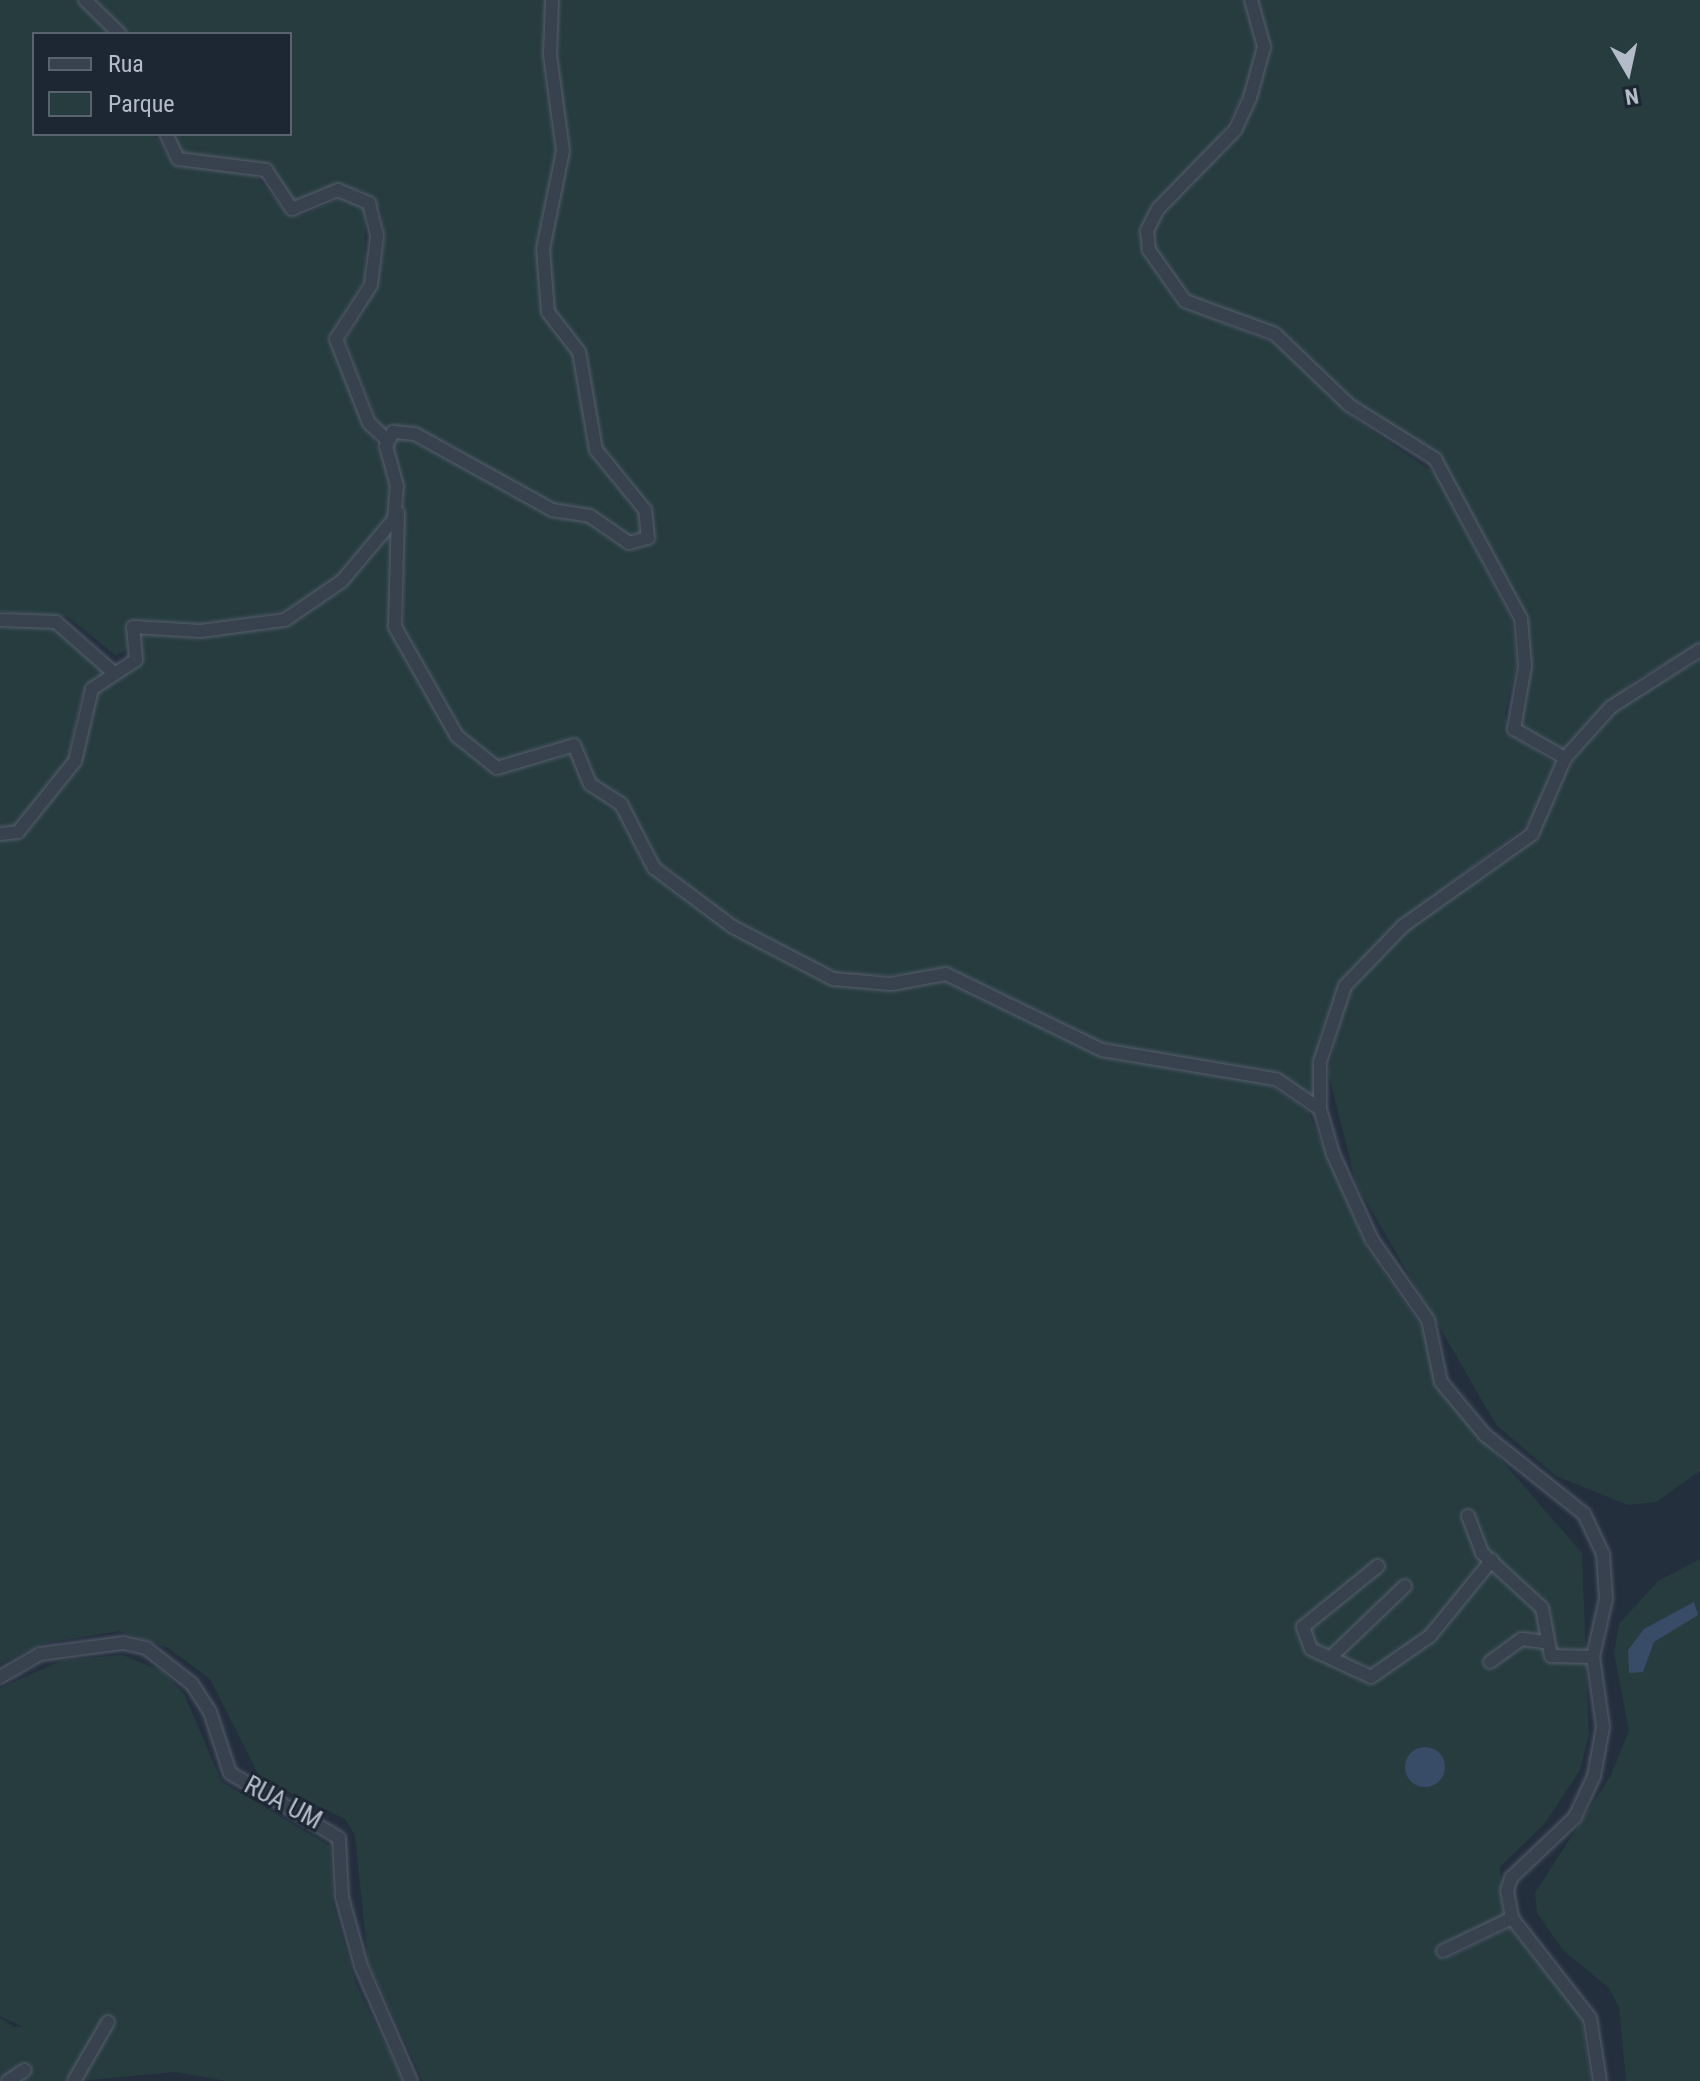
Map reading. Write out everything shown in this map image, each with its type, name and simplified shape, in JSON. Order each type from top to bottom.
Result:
[{"type":"street","points":[[85,0],[118,32]]},
{"type":"street","points":[[387,440],[393,432],[415,434],[552,510],[590,516],[629,543],[648,538],[645,510],[596,450],[579,352],[548,312],[543,249],[563,135],[550,55],[552,0]]},
{"type":"street","points":[[1251,0],[1264,47],[1250,98],[1235,130],[1158,209],[1147,231],[1149,250],[1185,301],[1275,334],[1358,412],[1435,459],[1521,619],[1525,666],[1514,729],[1565,758]]},
{"type":"street","points":[[167,136],[178,159],[266,170],[296,210],[338,190],[369,203],[374,268],[337,345],[369,423],[387,440],[397,501],[395,627],[457,736],[497,768],[574,745],[590,784],[621,804],[654,868],[733,927],[833,979],[891,984],[946,974],[1102,1050],[1268,1077],[1320,1109]]},
{"type":"street","points":[[0,834],[18,832],[75,761],[92,689],[113,672],[136,660],[133,627],[216,630],[301,614],[361,562],[394,519],[397,501]]},
{"type":"street","points":[[0,620],[65,625],[113,672]]},
{"type":"street","points":[[1600,2081],[1598,2044],[1583,2005],[1512,1918],[1511,1878],[1575,1817],[1594,1776],[1603,1727],[1593,1657],[1607,1588],[1597,1535],[1565,1495],[1485,1435],[1441,1382],[1428,1320],[1365,1227],[1320,1109],[1324,1038],[1345,986],[1403,926],[1532,834],[1565,758],[1638,684],[1700,650]]},
{"type":"street","points":[[1468,1516],[1476,1545],[1542,1608],[1544,1642]]},
{"type":"street","points":[[1378,1566],[1303,1627],[1307,1645],[1332,1656],[1363,1676],[1383,1674],[1430,1636],[1492,1560]]},
{"type":"street","points":[[1332,1656],[1405,1586]]},
{"type":"street","points":[[1490,1662],[1522,1639],[1544,1642],[1560,1659],[1593,1657]]},
{"type":"street","name":"RUA UM","points":[[0,1677],[40,1654],[124,1643],[146,1648],[192,1684],[210,1712],[230,1773],[339,1838],[342,1897],[361,1966],[411,2081]]},
{"type":"street","points":[[1443,1951],[1512,1918]]},
{"type":"street","points":[[74,2081],[108,2022]]},
{"type":"street","points":[[8,2081],[25,2070]]},
{"type":"green space","points":[[0,0],[80,0],[113,32],[32,32],[32,136],[155,136],[172,162],[254,173],[287,213],[303,215],[341,198],[365,207],[365,279],[328,338],[389,471],[389,516],[356,561],[307,606],[207,627],[138,623],[128,629],[128,649],[116,656],[68,617],[0,612]]},
{"type":"green space","points":[[89,0],[1245,0],[1258,41],[1250,85],[1216,143],[1153,204],[1142,226],[1142,251],[1179,305],[1286,348],[1353,418],[1436,474],[1511,618],[1517,662],[1505,714],[1509,733],[1555,763],[1533,821],[1392,928],[1342,983],[1320,1035],[1315,1098],[1260,1069],[1167,1059],[1068,1033],[955,972],[838,977],[746,931],[656,860],[622,798],[594,782],[576,742],[500,763],[465,736],[404,630],[403,485],[345,341],[377,286],[385,237],[381,209],[361,190],[339,189],[298,207],[264,165],[180,157],[172,136],[292,136],[292,32],[122,32]]},
{"type":"green space","points":[[1256,0],[1700,0],[1700,645],[1635,680],[1563,753],[1519,728],[1530,656],[1526,620],[1441,458],[1345,395],[1281,332],[1194,300],[1158,258],[1151,237],[1157,217],[1227,148],[1259,88],[1269,45]]},
{"type":"green space","points":[[395,526],[390,624],[469,753],[487,769],[506,771],[571,750],[585,784],[624,816],[640,859],[752,942],[838,983],[947,981],[1096,1052],[1263,1081],[1308,1111],[1367,1249],[1424,1330],[1439,1388],[1582,1553],[1589,1735],[1580,1770],[1545,1823],[1500,1867],[1503,1916],[1437,1946],[1444,1960],[1510,1928],[1581,2016],[1591,2081],[423,2081],[368,1961],[355,1835],[345,1819],[260,1778],[210,1679],[168,1648],[119,1631],[41,1644],[0,1664],[0,837],[78,766],[96,693],[135,664],[136,632],[293,621],[336,593]]},
{"type":"green space","points":[[0,624],[55,625],[105,671],[81,697],[68,760],[16,830],[0,832]]},
{"type":"green space","points":[[1700,660],[1700,1471],[1656,1502],[1628,1505],[1556,1476],[1497,1426],[1356,1184],[1328,1072],[1346,996],[1373,964],[1410,928],[1535,840],[1565,772],[1595,731],[1623,704]]},
{"type":"green space","points":[[1700,1559],[1700,2081],[1626,2081],[1619,2007],[1608,1987],[1563,1950],[1537,1913],[1535,1893],[1611,1775],[1629,1731],[1614,1653],[1619,1624],[1658,1581]]},
{"type":"green space","points":[[123,1655],[164,1672],[184,1694],[222,1782],[330,1846],[333,1904],[356,1984],[403,2081],[226,2081],[175,2072],[79,2081],[107,2020],[66,2081],[0,2081],[0,2018],[14,2027],[23,2027],[0,2016],[0,1688],[63,1660]]},
{"type":"water","points":[[1694,1602],[1698,1615],[1654,1642],[1643,1672],[1629,1673],[1628,1650],[1644,1629]]},
{"type":"water","points":[[1425,1747],[1439,1753],[1445,1767],[1439,1781],[1425,1787],[1411,1781],[1405,1767],[1411,1753]]}]
